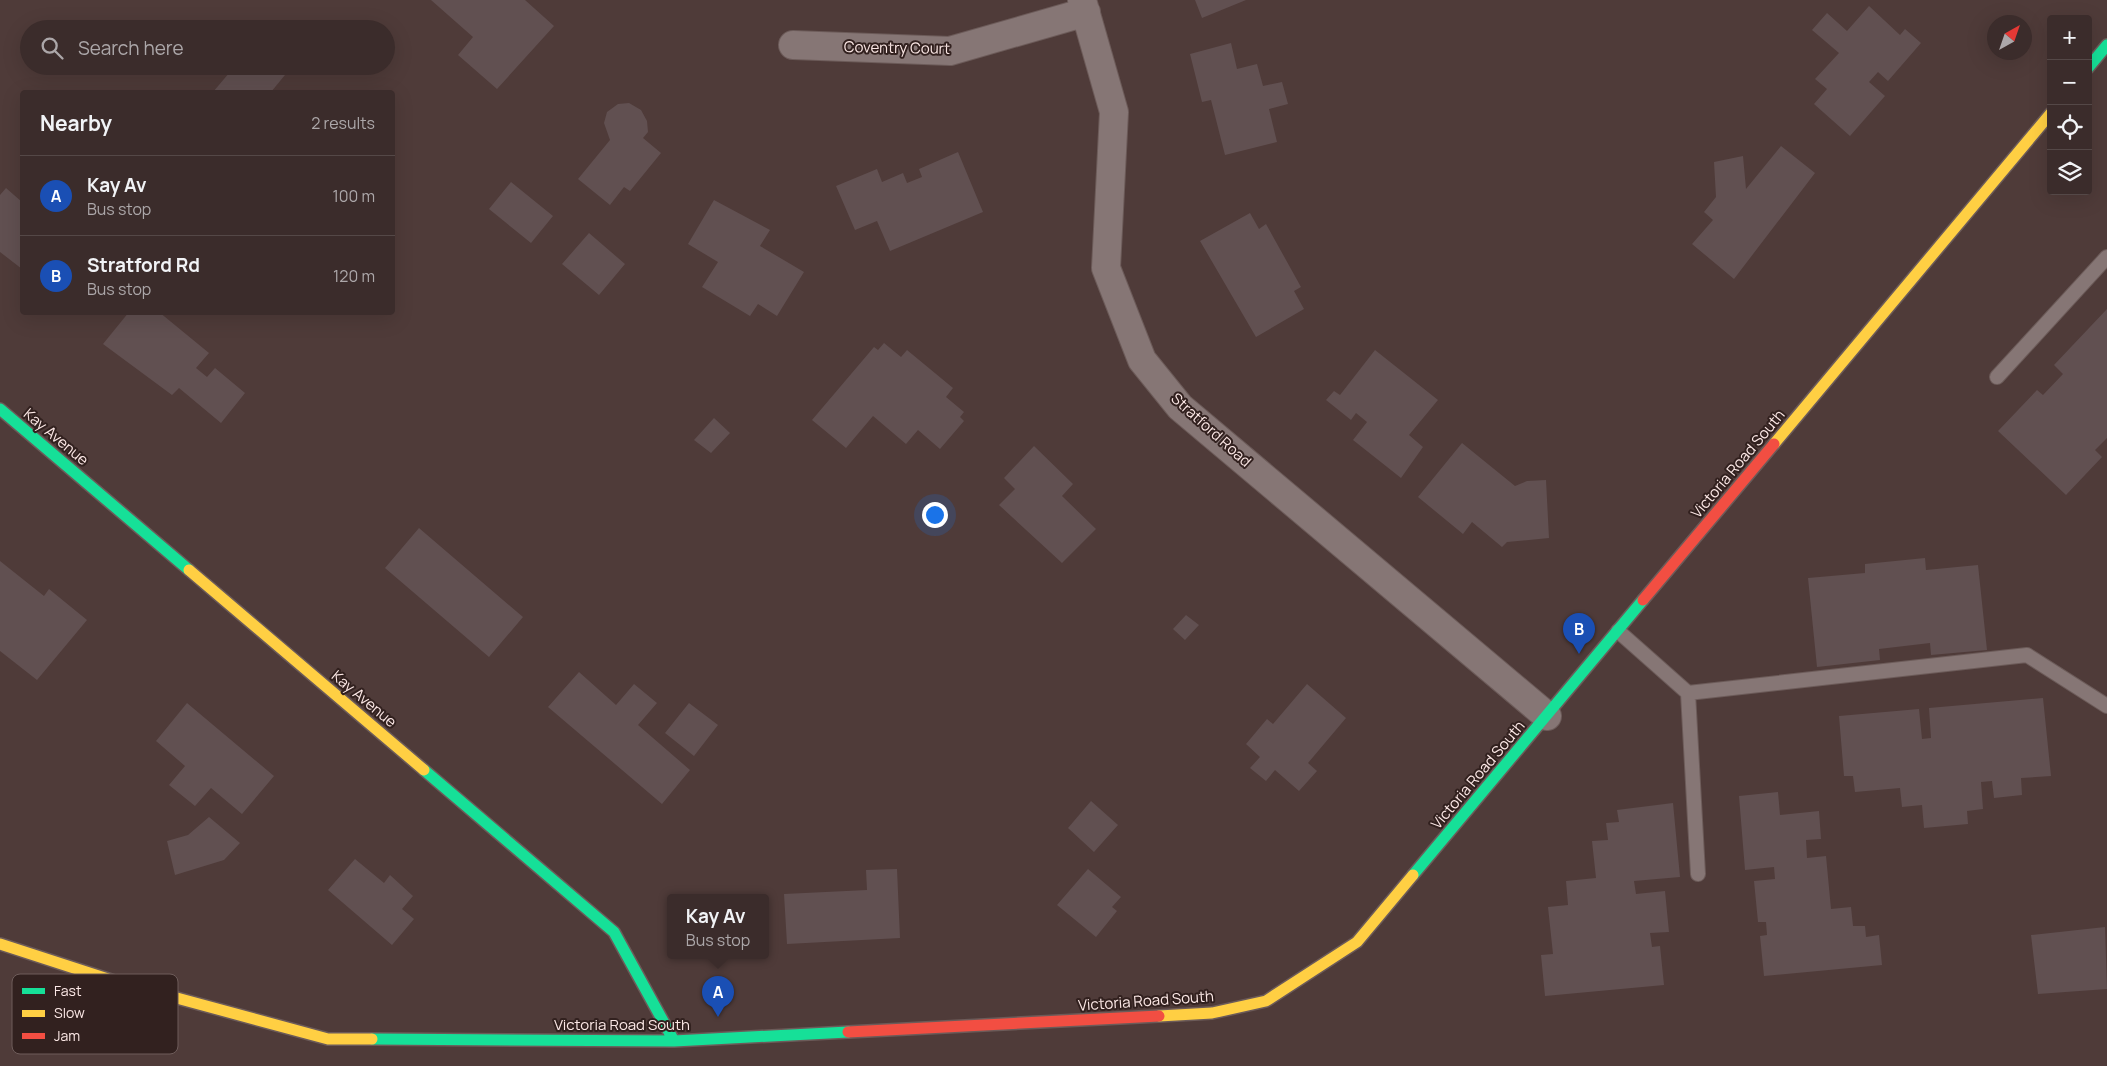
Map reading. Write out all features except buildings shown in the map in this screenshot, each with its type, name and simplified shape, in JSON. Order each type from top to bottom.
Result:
[{"type":"street","name":"Coventry Court","points":[[793,45],[950,51],[1084,6]]},
{"type":"street","name":"Stratford Road","points":[[1084,6],[1114,112],[1106,268],[1142,360],[1180,407],[1547,716]]},
{"type":"street","points":[[2092,63],[2107,45]]},
{"type":"street","name":"Victoria Road South","points":[[178,998],[328,1039],[674,1041],[1212,1013],[1266,1001],[1356,942],[2047,118]]},
{"type":"street","name":"Kay Avenue","points":[[0,409],[614,932],[674,1041]]},
{"type":"street","name":"Victoria Road South","points":[[0,944],[92,974]]},
{"type":"lane","points":[[1997,377],[2107,257]]},
{"type":"lane","points":[[1618,631],[1688,693],[1698,874]]},
{"type":"lane","points":[[1688,693],[2027,655],[2107,706]]},
{"type":"traffic: fast","points":[[2092,63],[2107,45]]},
{"type":"traffic: fast","points":[[0,409],[189,570]]},
{"type":"traffic: fast","points":[[1413,875],[1643,600]]},
{"type":"traffic: fast","points":[[424,770],[614,932],[674,1041]]},
{"type":"traffic: fast","points":[[372,1039],[674,1041],[848,1032]]},
{"type":"traffic: slow","points":[[1774,444],[2047,118]]},
{"type":"traffic: slow","points":[[189,570],[424,770]]},
{"type":"traffic: slow","points":[[1159,1016],[1212,1013],[1266,1001],[1357,942],[1413,875]]},
{"type":"traffic: slow","points":[[0,944],[92,974]]},
{"type":"traffic: slow","points":[[178,998],[328,1039],[372,1039]]},
{"type":"traffic: jam","points":[[1643,600],[1774,444]]},
{"type":"traffic: jam","points":[[848,1032],[1159,1016]]},
{"type":"place","name":"Stratford Rd","points":[[1579,654]]},
{"type":"place","name":"Kay Av","points":[[718,1017]]}]
